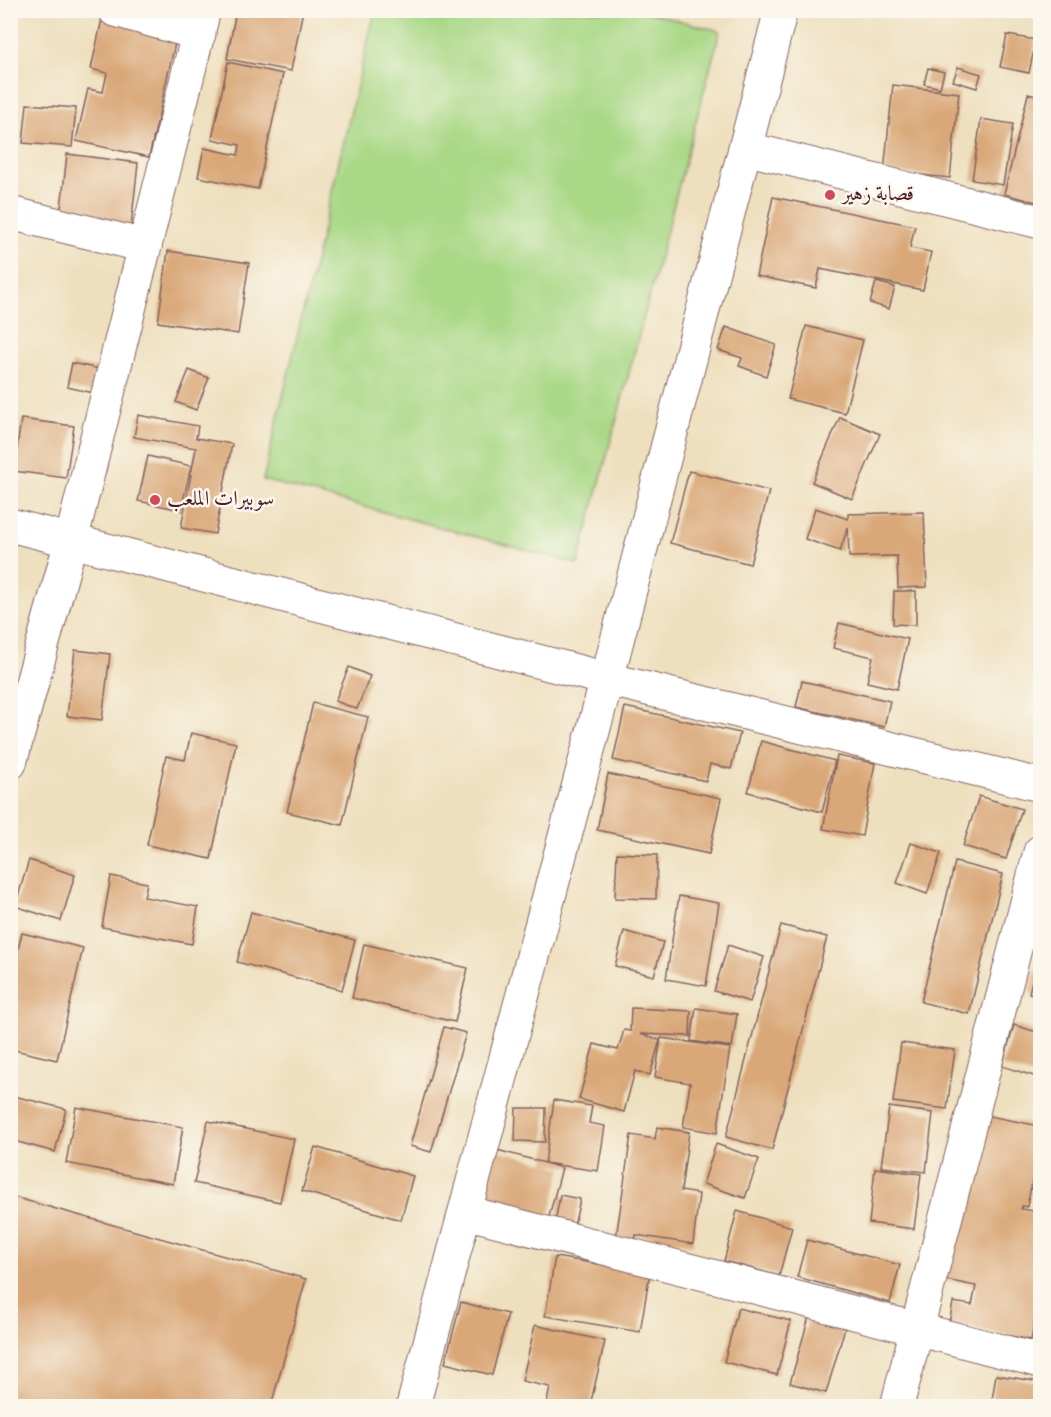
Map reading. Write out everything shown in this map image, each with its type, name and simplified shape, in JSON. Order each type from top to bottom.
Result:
[{"type":"street","points":[[10,763],[71,540],[202,22],[116,10]]},
{"type":"street","points":[[413,1407],[607,679],[781,10]]},
{"type":"street","points":[[745,148],[1041,222]]},
{"type":"street","points":[[10,213],[145,246]]},
{"type":"street","points":[[10,525],[607,679],[1041,785]]},
{"type":"street","points":[[897,1407],[1035,894],[1041,852]]},
{"type":"street","points":[[465,1212],[1041,1361]]},
{"type":"green space","points":[[375,11],[642,11],[720,31],[578,564],[263,480]]},
{"type":"building","points":[[104,10],[179,26],[149,157],[76,141],[88,89],[103,92],[107,73],[91,69]]},
{"type":"building","points":[[236,10],[303,10],[291,71],[227,59]]},
{"type":"building","points":[[1007,35],[1036,40],[1029,73],[1000,67]]},
{"type":"building","points":[[228,62],[283,74],[258,189],[198,177],[204,148],[238,155],[240,145],[212,139]]},
{"type":"building","points":[[958,67],[981,74],[977,88],[953,81]]},
{"type":"building","points":[[928,68],[944,72],[940,88],[924,84]]},
{"type":"building","points":[[893,85],[959,93],[950,178],[884,171]]},
{"type":"building","points":[[1028,94],[1040,97],[1040,203],[1004,194]]},
{"type":"building","points":[[27,104],[76,108],[72,147],[23,143]]},
{"type":"building","points":[[981,119],[1013,124],[1003,185],[972,180]]},
{"type":"building","points":[[67,154],[138,163],[131,227],[60,218]]},
{"type":"building","points":[[773,197],[915,226],[910,248],[931,252],[923,290],[820,269],[816,288],[756,276]]},
{"type":"building","points":[[168,251],[249,263],[238,334],[158,322]]},
{"type":"building","points":[[876,282],[895,287],[889,309],[870,303]]},
{"type":"building","points":[[806,326],[863,340],[845,413],[788,399]]},
{"type":"building","points":[[726,327],[776,345],[766,376],[739,366],[742,358],[718,350]]},
{"type":"building","points":[[72,363],[99,369],[94,393],[67,387]]},
{"type":"building","points":[[189,370],[209,378],[196,410],[176,402]]},
{"type":"building","points":[[138,415],[198,426],[196,438],[232,444],[215,534],[181,528],[196,448],[134,437]]},
{"type":"building","points":[[840,417],[880,434],[852,499],[812,482]]},
{"type":"building","points":[[21,419],[74,426],[66,478],[14,471]]},
{"type":"building","points":[[148,456],[191,466],[181,510],[138,501]]},
{"type":"building","points":[[689,471],[769,491],[750,564],[670,543]]},
{"type":"building","points":[[815,508],[848,519],[848,514],[924,512],[927,587],[898,588],[897,556],[849,557],[848,527],[840,551],[805,539]]},
{"type":"building","points":[[894,591],[916,591],[916,625],[893,624]]},
{"type":"building","points":[[839,623],[908,639],[897,689],[867,682],[873,657],[833,648]]},
{"type":"building","points":[[75,650],[110,654],[102,720],[67,716]]},
{"type":"building","points":[[349,667],[370,676],[357,709],[335,701]]},
{"type":"building","points":[[802,681],[890,701],[884,727],[796,707]]},
{"type":"building","points":[[313,703],[368,717],[342,825],[287,812]]},
{"type":"building","points":[[625,707],[740,733],[731,769],[710,764],[706,781],[613,760]]},
{"type":"building","points":[[191,733],[236,743],[211,859],[147,845],[166,756],[185,760]]},
{"type":"building","points":[[761,741],[835,761],[822,812],[748,792]]},
{"type":"building","points":[[837,756],[875,763],[862,836],[823,829]]},
{"type":"building","points":[[608,774],[721,798],[709,854],[597,830]]},
{"type":"building","points":[[979,796],[1022,809],[1006,859],[963,846]]},
{"type":"building","points":[[911,843],[941,853],[927,894],[897,883]]},
{"type":"building","points":[[617,853],[657,855],[656,899],[615,898]]},
{"type":"building","points":[[29,860],[75,875],[61,921],[15,906]]},
{"type":"building","points":[[955,862],[1003,874],[969,1014],[921,1002]]},
{"type":"building","points":[[111,876],[147,883],[144,897],[198,907],[192,944],[102,927]]},
{"type":"building","points":[[679,896],[719,903],[706,986],[666,979]]},
{"type":"building","points":[[251,912],[355,940],[342,990],[237,962]]},
{"type":"building","points":[[781,925],[827,937],[772,1150],[726,1137]]},
{"type":"building","points":[[624,931],[663,942],[654,976],[615,966]]},
{"type":"building","points":[[22,933],[83,948],[57,1060],[10,1049],[10,982]]},
{"type":"building","points":[[364,944],[468,968],[455,1022],[352,998]]},
{"type":"building","points":[[728,945],[764,957],[750,1002],[714,991]]},
{"type":"building","points":[[1040,948],[1040,996],[1029,993]]},
{"type":"building","points":[[631,1008],[691,1011],[690,1036],[640,1034],[660,1040],[650,1075],[635,1071],[624,1112],[579,1099],[594,1044],[618,1050],[624,1030],[630,1031]]},
{"type":"building","points":[[696,1008],[737,1014],[732,1047],[691,1041]]},
{"type":"building","points":[[1014,1025],[1040,1033],[1040,1078],[1002,1066]]},
{"type":"building","points":[[444,1027],[466,1033],[431,1152],[410,1146]]},
{"type":"building","points":[[661,1038],[730,1048],[717,1133],[683,1127],[690,1083],[655,1077]]},
{"type":"building","points":[[901,1043],[955,1050],[947,1109],[893,1102]]},
{"type":"building","points":[[10,1095],[66,1109],[55,1152],[10,1140]]},
{"type":"building","points":[[554,1100],[592,1106],[589,1123],[605,1126],[598,1171],[545,1163]]},
{"type":"building","points":[[76,1107],[183,1127],[173,1184],[66,1163]]},
{"type":"building","points":[[889,1107],[933,1113],[926,1172],[881,1167]]},
{"type":"building","points":[[516,1108],[546,1108],[545,1142],[515,1141]]},
{"type":"building","points":[[979,1114],[1040,1126],[1040,1140],[1027,1207],[1022,1206],[1021,1209],[1040,1212],[1040,1290],[1031,1340],[949,1324],[953,1302],[972,1305],[976,1286],[946,1280]]},
{"type":"building","points":[[208,1121],[294,1139],[280,1202],[194,1183]]},
{"type":"building","points":[[657,1127],[689,1132],[681,1191],[699,1194],[693,1244],[636,1235],[635,1240],[616,1238],[631,1135],[655,1139]]},
{"type":"building","points":[[716,1144],[759,1159],[745,1198],[703,1184]]},
{"type":"building","points":[[315,1147],[413,1176],[401,1220],[302,1191]]},
{"type":"building","points":[[497,1150],[562,1168],[547,1224],[482,1207]]},
{"type":"building","points":[[875,1168],[921,1174],[914,1229],[869,1223]]},
{"type":"building","points":[[560,1195],[580,1199],[574,1227],[555,1223]]},
{"type":"building","points":[[10,1196],[306,1279],[271,1406],[10,1406]]},
{"type":"building","points":[[737,1211],[792,1227],[779,1276],[724,1261]]},
{"type":"building","points":[[807,1240],[900,1265],[890,1303],[797,1277]]},
{"type":"building","points":[[555,1257],[650,1272],[640,1332],[545,1316]]},
{"type":"building","points":[[461,1302],[508,1314],[492,1375],[445,1363]]},
{"type":"building","points":[[738,1308],[791,1321],[777,1375],[724,1362]]},
{"type":"building","points":[[811,1310],[847,1321],[826,1393],[790,1383]]},
{"type":"building","points":[[535,1325],[605,1341],[590,1406],[546,1406],[550,1387],[522,1381]]},
{"type":"building","points":[[996,1375],[1040,1382],[1040,1406],[991,1406]]},
{"type":"place","name":"قصابة زهير","points":[[830,195]]},
{"type":"place","name":"سوبيرات الملعب","points":[[155,500]]}]
